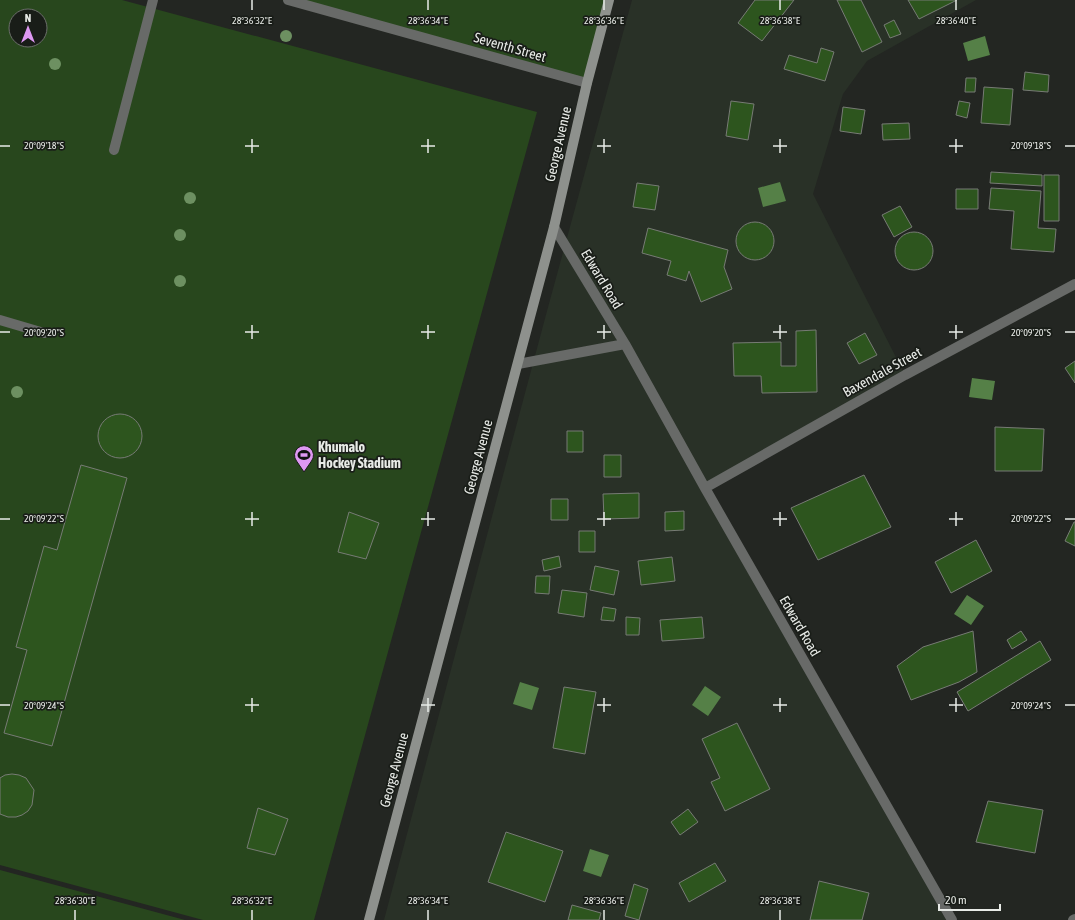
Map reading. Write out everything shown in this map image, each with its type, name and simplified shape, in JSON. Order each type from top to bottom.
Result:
[{"type":"main road","name":"George Avenue","points":[[369,920],[554,228],[587,83],[609,0]]},
{"type":"street","points":[[114,150],[153,0]]},
{"type":"street","name":"Seventh Street","points":[[288,0],[587,83]]},
{"type":"street","name":"Edward Road","points":[[554,228],[625,344],[705,488],[952,920]]},
{"type":"street","name":"Baxendale Street","points":[[705,488],[905,374],[1075,284]]},
{"type":"street","points":[[0,320],[44,332]]},
{"type":"street","points":[[518,364],[625,344]]},
{"type":"shaded area","name":"Khumalo Hockey Stadium","points":[[0,0],[122,0],[537,112],[314,920],[203,920],[0,865]]},
{"type":"shaded area","points":[[282,0],[607,0],[587,83]]},
{"type":"shaded area","points":[[632,0],[976,0],[867,61],[843,94],[813,194],[904,373],[702,488],[863,770],[946,920],[384,920]]},
{"type":"shaded area","points":[[985,36],[990,55],[968,61],[963,43]]},
{"type":"shaded area","points":[[780,182],[786,201],[763,207],[758,188]]},
{"type":"shaded area","points":[[972,378],[995,381],[992,400],[969,397]]},
{"type":"shaded area","points":[[967,595],[984,606],[971,625],[954,614]]},
{"type":"shaded area","points":[[520,682],[539,688],[532,710],[513,704]]},
{"type":"shaded area","points":[[705,686],[721,697],[708,716],[692,705]]},
{"type":"shaded area","points":[[590,849],[609,855],[601,877],[583,871]]},
{"type":"shaded area","points":[[0,870],[185,920],[0,920]]},
{"type":"building","points":[[755,0],[794,0],[762,41],[738,23]]},
{"type":"building","points":[[837,0],[861,0],[882,42],[862,52]]},
{"type":"building","points":[[908,0],[957,0],[919,19]]},
{"type":"building","points":[[894,20],[901,34],[890,38],[884,25]]},
{"type":"building","points":[[821,48],[834,52],[825,81],[784,69],[789,55],[817,63]]},
{"type":"building","points":[[1025,72],[1049,75],[1048,92],[1023,90]]},
{"type":"building","points":[[966,78],[976,78],[975,92],[965,92]]},
{"type":"building","points":[[984,87],[1013,89],[1010,125],[981,123]]},
{"type":"building","points":[[731,101],[754,104],[748,140],[726,136]]},
{"type":"building","points":[[959,101],[970,103],[967,118],[956,115]]},
{"type":"building","points":[[843,107],[865,110],[861,134],[840,131]]},
{"type":"building","points":[[909,123],[910,139],[883,140],[882,124]]},
{"type":"building","points":[[991,172],[1042,175],[1042,186],[990,183]]},
{"type":"building","points":[[1044,175],[1059,175],[1059,221],[1044,221]]},
{"type":"building","points":[[637,183],[659,186],[655,210],[633,207]]},
{"type":"building","points":[[991,188],[1041,191],[1038,228],[1056,229],[1054,252],[1011,249],[1014,211],[989,209]]},
{"type":"building","points":[[956,189],[978,189],[978,209],[956,209]]},
{"type":"building","points":[[900,206],[912,227],[894,237],[882,215]]},
{"type":"building","points":[[751,222],[759,222],[769,227],[773,234],[773,248],[769,255],[759,260],[751,260],[741,255],[739,252],[736,245],[736,237],[741,227],[744,225]]},
{"type":"building","points":[[648,228],[728,250],[724,267],[732,289],[701,302],[689,271],[686,281],[667,275],[671,261],[642,253]]},
{"type":"building","points":[[910,232],[918,232],[928,237],[932,244],[932,258],[928,265],[918,270],[910,270],[900,265],[898,262],[895,255],[895,247],[900,237],[903,235]]},
{"type":"building","points":[[816,330],[817,392],[762,393],[761,376],[734,376],[733,343],[781,342],[781,366],[796,366],[796,331]]},
{"type":"building","points":[[865,333],[877,355],[859,364],[847,343]]},
{"type":"building","points":[[1075,361],[1075,383],[1065,368]]},
{"type":"building","points":[[120,414],[132,418],[138,424],[142,436],[138,448],[132,454],[120,458],[108,454],[102,448],[98,436],[102,424],[108,418]]},
{"type":"building","points":[[995,427],[1044,429],[1042,471],[995,471]]},
{"type":"building","points":[[567,431],[583,431],[583,452],[567,452]]},
{"type":"building","points":[[604,455],[621,455],[621,477],[604,477]]},
{"type":"building","points":[[81,465],[127,478],[52,746],[4,733],[27,650],[16,647],[44,546],[57,550]]},
{"type":"building","points":[[864,475],[891,527],[818,560],[791,508]]},
{"type":"building","points":[[639,493],[639,518],[604,519],[603,494]]},
{"type":"building","points":[[551,499],[568,499],[568,520],[551,520]]},
{"type":"building","points":[[684,511],[684,530],[665,531],[665,512]]},
{"type":"building","points":[[349,512],[379,523],[366,559],[338,552]]},
{"type":"building","points":[[1075,522],[1075,546],[1065,541]]},
{"type":"building","points":[[579,531],[595,531],[595,552],[579,552]]},
{"type":"building","points":[[976,540],[992,571],[951,593],[935,562]]},
{"type":"building","points":[[559,556],[561,567],[544,571],[542,560]]},
{"type":"building","points":[[672,557],[675,581],[641,585],[638,561]]},
{"type":"building","points":[[595,566],[619,571],[614,595],[590,590]]},
{"type":"building","points":[[536,576],[550,576],[549,594],[535,593]]},
{"type":"building","points":[[562,590],[587,593],[584,617],[558,613]]},
{"type":"building","points":[[603,607],[616,609],[614,621],[601,620]]},
{"type":"building","points":[[626,617],[640,618],[639,635],[626,635]]},
{"type":"building","points":[[702,617],[704,638],[662,641],[660,620]]},
{"type":"building","points":[[973,631],[977,672],[959,682],[911,700],[897,666],[923,647]]},
{"type":"building","points":[[1021,631],[1027,640],[1012,649],[1007,640]]},
{"type":"building","points":[[1040,641],[1051,660],[968,711],[957,692]]},
{"type":"building","points":[[564,687],[596,692],[585,754],[553,748]]},
{"type":"building","points":[[737,723],[770,789],[725,811],[711,782],[720,778],[702,739]]},
{"type":"building","points":[[12,774],[26,778],[34,790],[32,805],[28,811],[16,817],[8,817],[0,814],[0,778],[5,775]]},
{"type":"building","points":[[988,801],[1043,810],[1035,853],[976,842]]},
{"type":"building","points":[[258,808],[288,819],[275,855],[247,848]]},
{"type":"building","points":[[688,809],[698,822],[680,835],[671,822]]},
{"type":"building","points":[[506,832],[563,851],[545,902],[488,882]]},
{"type":"building","points":[[715,863],[726,881],[689,902],[679,883]]},
{"type":"building","points":[[819,881],[869,893],[862,920],[810,920]]},
{"type":"building","points":[[634,884],[648,889],[639,920],[625,916]]},
{"type":"building","points":[[572,905],[601,913],[599,920],[568,920]]},
{"type":"place","name":"Khumalo Hockey Stadium","points":[[304,472]]}]
